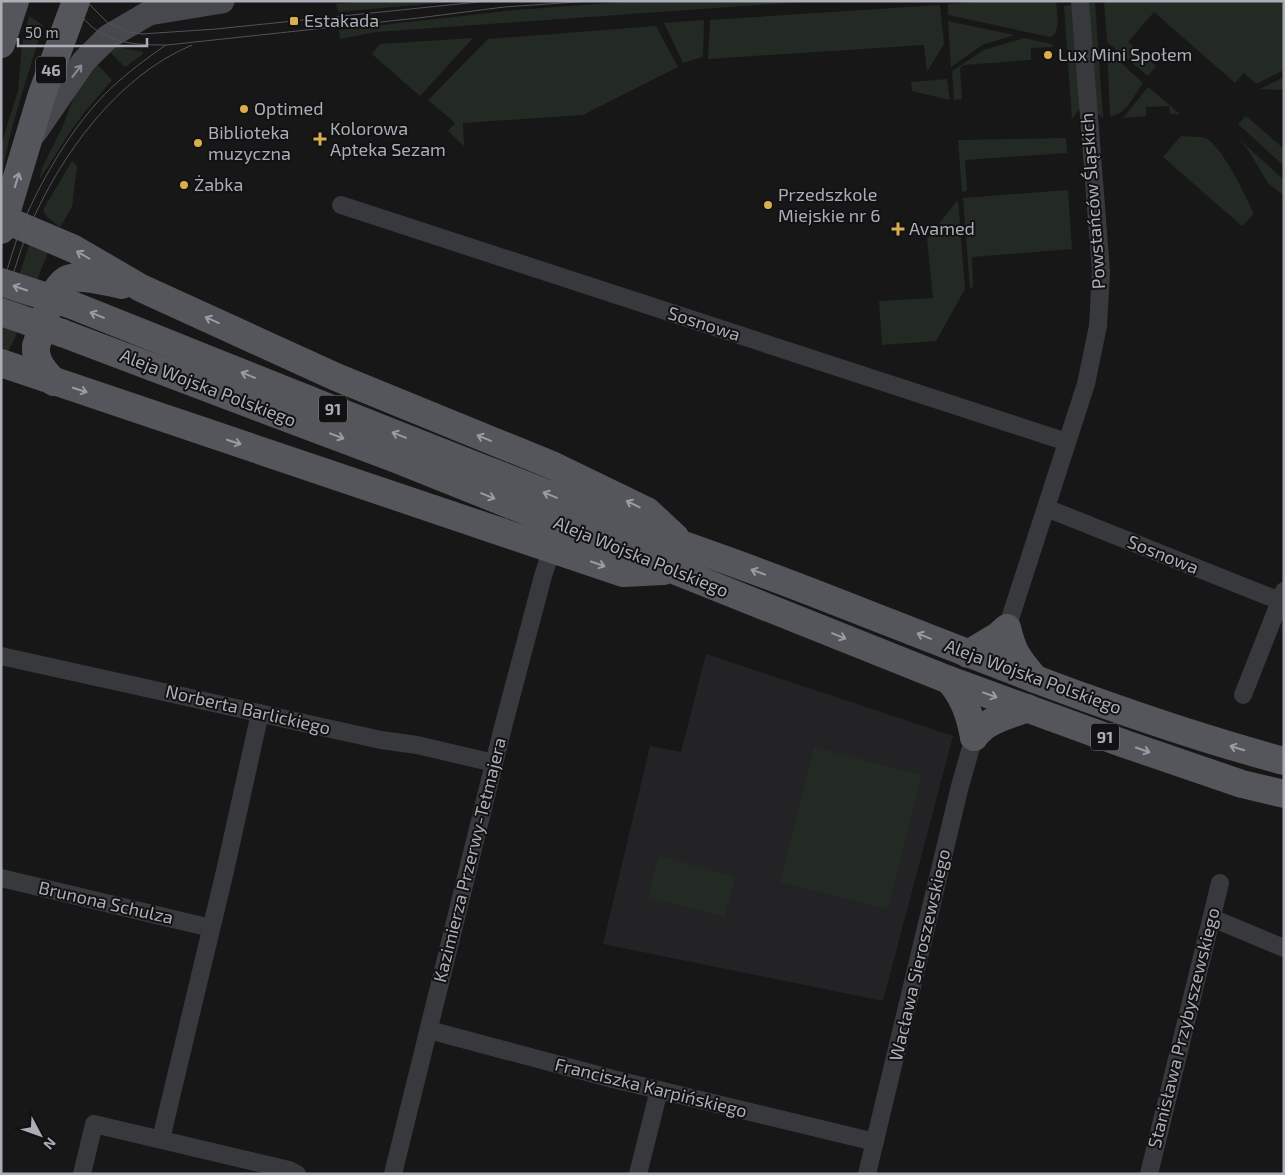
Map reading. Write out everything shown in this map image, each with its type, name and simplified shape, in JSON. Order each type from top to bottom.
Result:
[{"type":"main road","points":[[2,39],[15,1]]},
{"type":"main road","name":"46","points":[[2,222],[42,94],[76,1]]},
{"type":"main road","points":[[2,222],[74,249],[141,288],[336,377],[554,466],[647,511],[684,545]]},
{"type":"main road","points":[[54,382],[41,368],[37,360],[36,346],[55,293],[62,283],[72,278],[82,278],[141,288]]},
{"type":"main road","name":"Aleja Wojska Polskiego","points":[[1,282],[72,305],[586,509],[803,589],[968,654],[1168,726],[1284,761]]},
{"type":"main road","name":"Aleja Wojska Polskiego","points":[[1,312],[62,333],[396,459],[949,680],[1224,778],[1284,794]]},
{"type":"main road","name":"Aleja Wojska Polskiego","points":[[1,363],[623,573],[673,570]]},
{"type":"main road","points":[[968,654],[998,636],[1007,628],[1012,648],[1018,659],[1035,679]]},
{"type":"main road","points":[[949,680],[959,692],[967,707],[974,737]]},
{"type":"main road","points":[[974,737],[980,729],[992,720],[1027,708]]},
{"type":"street","points":[[29,140],[84,61],[114,33],[148,13],[222,1]]},
{"type":"street","name":"Powstańców Śląskich","points":[[1007,628],[1086,384],[1098,326],[1101,271],[1080,1]]},
{"type":"street","name":"Sosnowa","points":[[341,205],[1068,442]]},
{"type":"street","name":"Sosnowa","points":[[1046,508],[1282,596]]},
{"type":"street","name":"Kazimierza Przerwy-Tetmajera","points":[[393,1174],[494,763],[542,576],[552,548]]},
{"type":"street","points":[[1243,695],[1282,596]]},
{"type":"street","name":"Norberta Barlickiego","points":[[1,656],[494,763]]},
{"type":"street","points":[[161,1139],[260,713]]},
{"type":"street","name":"Wacława Sieroszewskiego","points":[[867,1174],[960,786],[974,737]]},
{"type":"street","name":"Brunona Schulza","points":[[1,878],[211,928]]},
{"type":"street","name":"Stanisława Przybyszewskiego","points":[[1149,1174],[1220,883]]},
{"type":"street","points":[[1212,918],[1284,948]]},
{"type":"street","name":"Franciszka Karpińskiego","points":[[429,1030],[659,1090],[875,1142]]},
{"type":"street","points":[[638,1174],[659,1090]]},
{"type":"street","points":[[82,1174],[94,1124],[289,1170],[297,1174]]},
{"type":"shaded area","points":[[366,1],[461,1],[338,12],[336,4]]},
{"type":"shaded area","points":[[639,1],[815,1],[376,32],[340,39],[339,30],[515,10]]},
{"type":"shaded area","points":[[989,1],[1056,1],[1058,23],[1055,34],[1050,37],[948,15],[948,4]]},
{"type":"shaded area","points":[[1104,1],[1284,1],[1284,70],[1256,84],[1244,73],[1235,83],[1154,12],[1128,42],[1156,66],[1148,76],[1107,42]]},
{"type":"shaded area","points":[[1095,2],[1103,118],[1096,110],[1088,3]]},
{"type":"shaded area","points":[[940,5],[944,44],[927,72],[924,45],[708,59],[710,20]]},
{"type":"shaded area","points":[[1073,5],[1081,107],[1072,119],[1064,6]]},
{"type":"shaded area","points":[[29,16],[43,25],[18,106],[8,147],[1,189],[1,145],[18,91],[22,44]]},
{"type":"shaded area","points":[[704,20],[703,57],[683,63],[664,23]]},
{"type":"shaded area","points":[[948,21],[1014,35],[982,45],[951,67]]},
{"type":"shaded area","points":[[656,26],[678,67],[583,115],[463,123],[464,146],[448,131],[455,123],[428,100],[488,39]]},
{"type":"shaded area","points":[[473,38],[420,96],[372,54],[380,44]]},
{"type":"shaded area","points":[[1024,38],[1052,44],[1053,47],[1031,48],[1031,60],[963,65],[960,68],[962,99],[954,100],[952,71],[984,50]]},
{"type":"shaded area","points":[[113,46],[143,52],[143,54],[125,67],[108,50]]},
{"type":"shaded area","points":[[1107,50],[1143,83],[1125,108],[1110,116]]},
{"type":"shaded area","points":[[96,63],[112,80],[86,110],[39,180],[42,168],[62,128],[76,92]]},
{"type":"shaded area","points":[[1284,77],[1284,88],[1279,90],[1260,89]]},
{"type":"shaded area","points":[[947,79],[950,100],[912,91],[911,82]]},
{"type":"shaded area","points":[[1148,87],[1180,114],[1170,114],[1169,106],[1146,107],[1146,116],[1123,118]]},
{"type":"shaded area","points":[[1246,116],[1284,149],[1284,166],[1238,124]]},
{"type":"shaded area","points":[[1181,136],[1205,138],[1219,150],[1254,214],[1242,226],[1163,157]]},
{"type":"shaded area","points":[[1066,138],[1067,153],[965,160],[967,191],[962,192],[958,140]]},
{"type":"shaded area","points":[[1239,139],[1284,180],[1284,196],[1268,183]]},
{"type":"shaded area","points":[[72,161],[77,166],[72,207],[60,227],[47,217],[43,210]]},
{"type":"shaded area","points":[[1068,190],[1072,249],[972,257],[973,287],[970,288],[963,198]]},
{"type":"shaded area","points":[[958,200],[965,289],[936,341],[882,345],[879,301],[933,298],[927,239]]},
{"type":"shaded area","points":[[30,243],[48,252],[14,340],[8,351],[1,353],[1,328]]},
{"type":"shaded area","points":[[706,654],[953,736],[883,1001],[603,944],[650,746],[681,752]]},
{"type":"shaded area","points":[[814,747],[922,775],[888,909],[780,882]]},
{"type":"shaded area","points":[[658,856],[735,876],[725,917],[648,898]]},
{"type":"tram line","points":[[71,1],[80,15],[101,33],[124,42],[167,45],[504,7],[591,1]]},
{"type":"tram line","points":[[86,1],[108,23],[129,32],[142,34],[216,29],[488,1]]},
{"type":"tram line","points":[[3,283],[22,225],[52,166],[76,128],[105,94],[120,80],[166,45]]},
{"type":"tram line","points":[[1,311],[29,228],[57,173],[74,147],[94,121],[139,77],[165,59],[192,45]]},
{"type":"place","name":"Estakada","points":[[294,21]]},
{"type":"place","name":"Lux Mini Społem","points":[[1048,55]]},
{"type":"place","name":"Optimed","points":[[244,109]]},
{"type":"place","name":"Kolorowa Apteka Sezam","points":[[320,139]]},
{"type":"place","name":"Biblioteka muzyczna","points":[[198,143]]},
{"type":"place","name":"Żabka","points":[[184,185]]},
{"type":"place","name":"Przedszkole Miejskie nr 6","points":[[768,205]]},
{"type":"place","name":"Avamed","points":[[898,229]]}]
